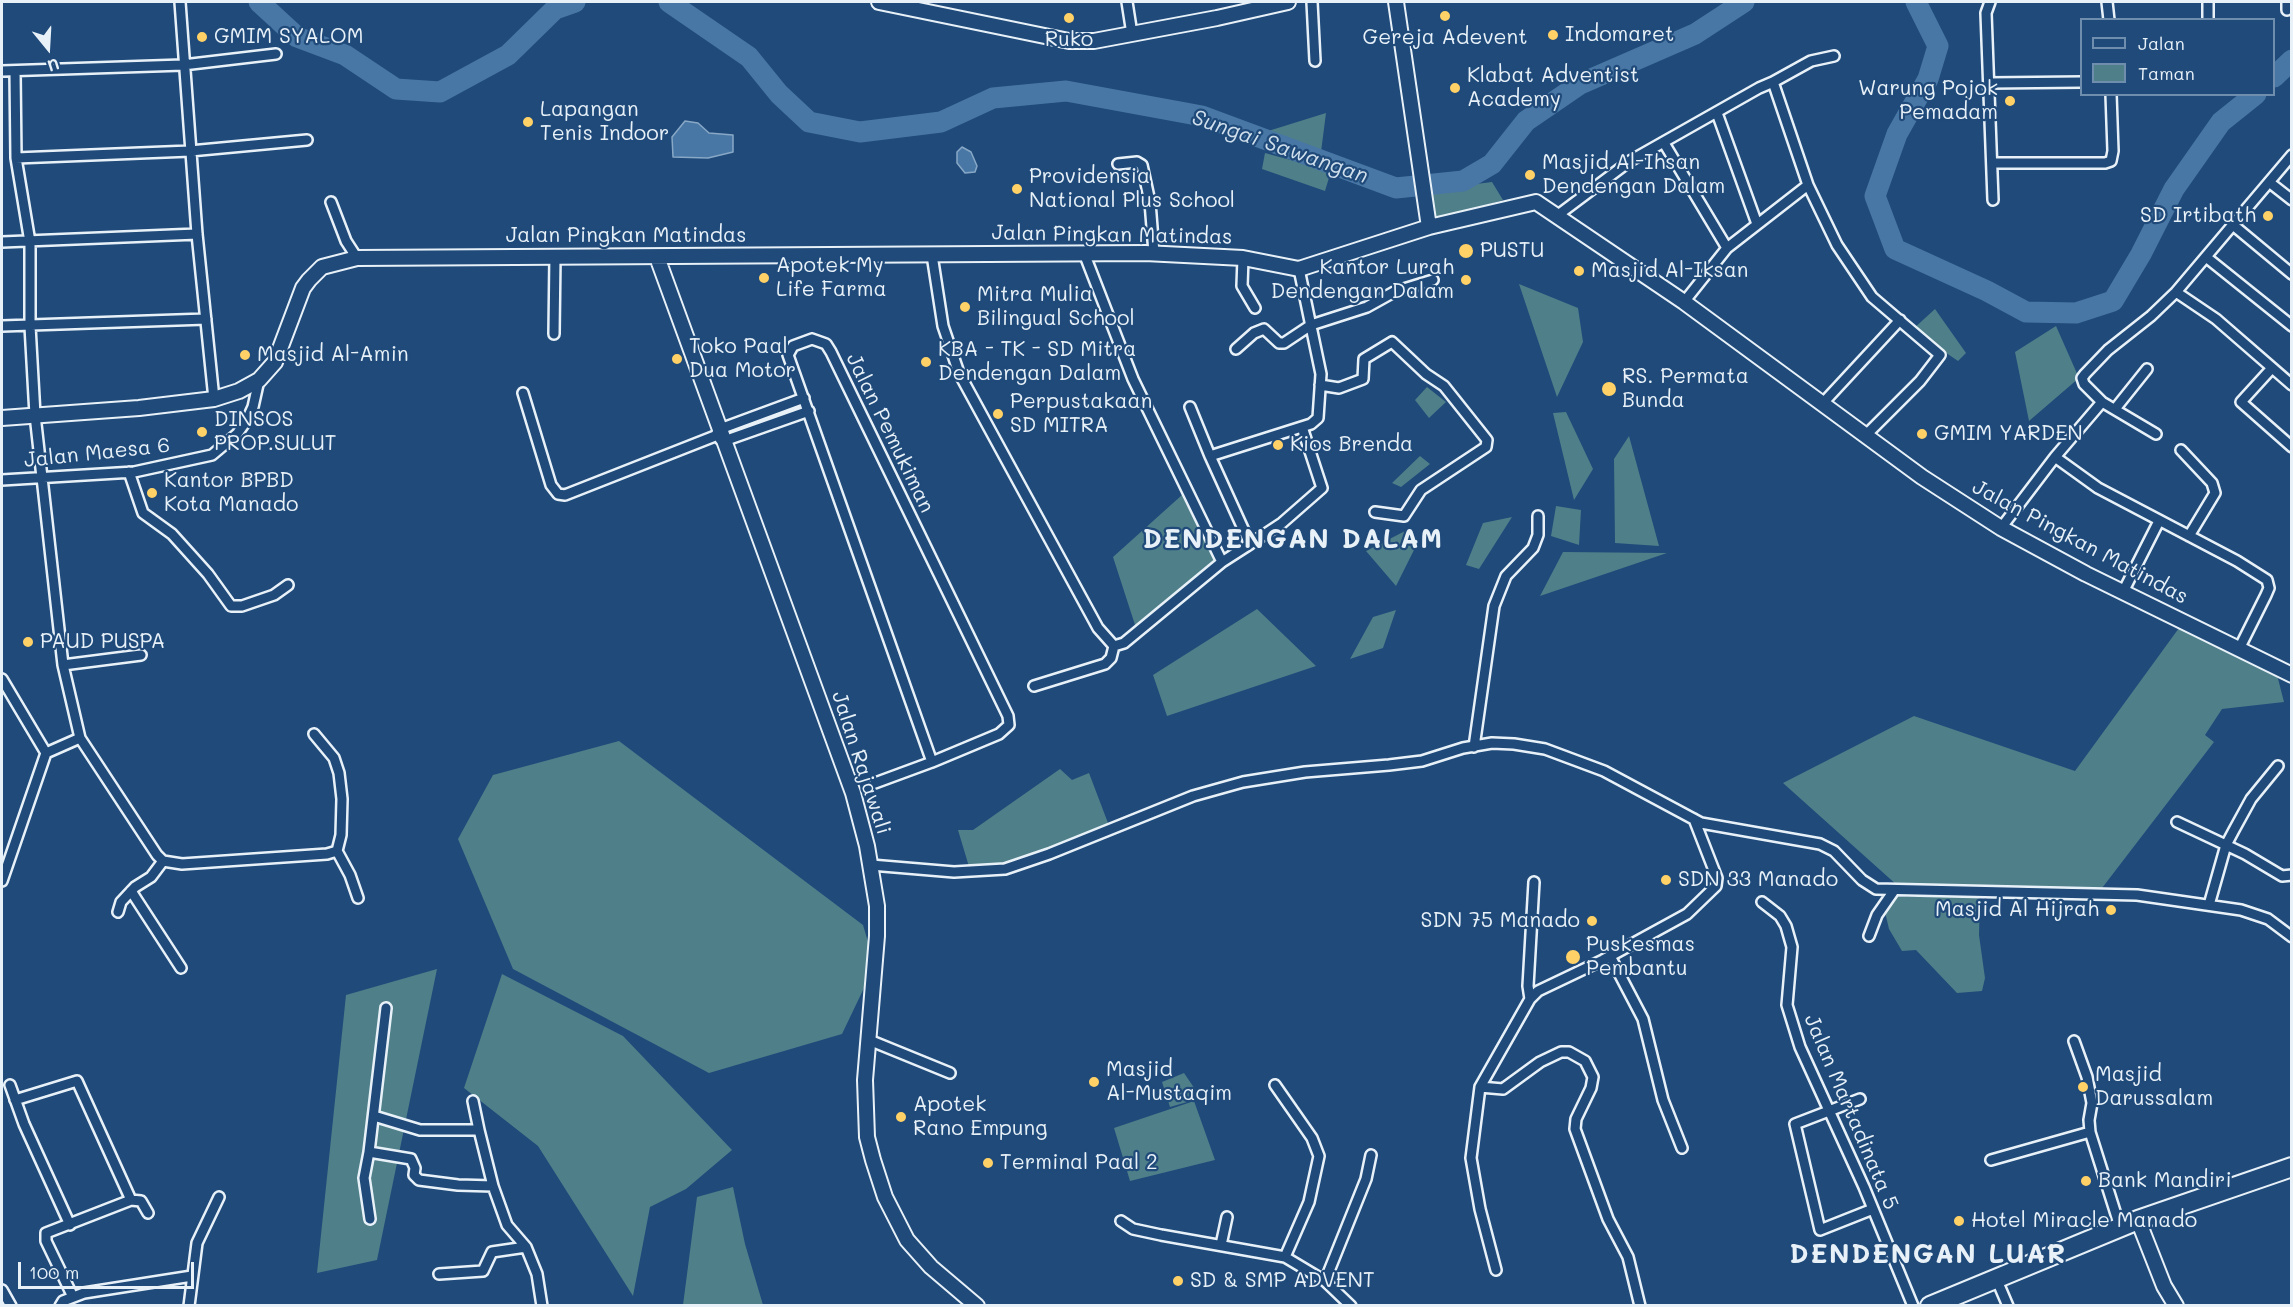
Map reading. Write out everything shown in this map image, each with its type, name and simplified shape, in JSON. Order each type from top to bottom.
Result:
[{"type":"highway","points":[[1930,1305],[2138,1220],[2292,1167]]},
{"type":"street","points":[[180,2],[197,234],[214,399]]},
{"type":"street","points":[[879,2],[1069,41],[1094,41],[1288,2]]},
{"type":"street","points":[[1127,2],[1132,34]]},
{"type":"street","points":[[1312,2],[1315,61]]},
{"type":"street","points":[[1396,2],[1429,227]]},
{"type":"street","points":[[1990,2],[1986,13],[1993,200]]},
{"type":"street","points":[[2107,2],[2109,18]]},
{"type":"street","points":[[2208,2],[2208,18]]},
{"type":"street","points":[[2,71],[183,65],[276,54]]},
{"type":"street","points":[[1558,215],[1612,172],[1664,142],[1760,87],[1811,61],[1834,56]]},
{"type":"street","points":[[15,72],[16,158],[30,242],[30,326],[35,415],[63,665],[80,738],[95,765],[163,861]]},
{"type":"street","points":[[1773,82],[1809,185],[1837,245],[1863,286],[1879,305],[1940,355],[1920,381],[1867,434]]},
{"type":"street","points":[[1990,83],[2080,82]]},
{"type":"street","points":[[1993,163],[2105,163],[2111,161],[2113,151],[2111,96]]},
{"type":"street","points":[[1717,113],[1757,224]]},
{"type":"street","points":[[16,158],[190,151],[307,140]]},
{"type":"street","points":[[1664,142],[1727,248]]},
{"type":"street","points":[[2156,434],[2102,402],[2084,384],[2082,378],[2108,350],[2151,316],[2176,292],[2292,155]]},
{"type":"street","points":[[1118,164],[1137,162],[1142,165],[1149,202],[1154,253]]},
{"type":"street","points":[[2269,182],[2292,200]]},
{"type":"street","points":[[1684,302],[1703,274],[1727,248],[1809,185]]},
{"type":"street","points":[[331,202],[346,241],[357,258]]},
{"type":"street","name":"Jalan Pingkan Matindas","points":[[2,418],[140,408],[214,399],[239,391],[259,380],[275,362],[303,288],[309,280],[322,267],[357,258],[1154,253],[1243,258],[1299,269],[1429,227],[1528,202],[1536,202],[1684,302],[1707,324],[1867,434],[1922,477],[2001,528],[2123,592],[2292,675]]},
{"type":"street","points":[[2233,225],[2292,274]]},
{"type":"street","points":[[2,242],[197,234]]},
{"type":"street","points":[[1084,254],[1132,379],[1222,562]]},
{"type":"street","points":[[932,255],[943,326],[959,373],[1098,628],[1114,646]]},
{"type":"street","points":[[554,334],[555,256]]},
{"type":"street","name":"Jalan Rajawali","points":[[657,257],[720,436],[853,793],[871,865],[877,906],[877,936],[865,1080],[867,1137],[885,1197],[907,1240],[920,1256],[977,1305]]},
{"type":"street","points":[[2206,257],[2292,326]]},
{"type":"street","points":[[1243,258],[1242,286],[1255,308]]},
{"type":"street","points":[[1210,456],[1302,427],[1318,418],[1320,385],[1311,325],[1299,269]]},
{"type":"street","points":[[1236,349],[1259,331],[1269,332],[1275,340],[1284,343],[1311,325],[1433,280]]},
{"type":"street","points":[[2176,292],[2216,319],[2292,385]]},
{"type":"street","points":[[2,326],[206,319]]},
{"type":"street","points":[[1823,403],[1900,320]]},
{"type":"street","name":"Jalan Pemukiman","points":[[812,339],[818,340],[826,344],[831,352],[1008,716],[1009,725],[999,734],[932,762],[804,398],[788,355],[793,346],[812,339]]},
{"type":"street","points":[[1320,385],[1336,388],[1364,379],[1364,359],[1392,342],[1426,374],[1444,386],[1487,440],[1486,447],[1421,490],[1404,516],[1375,512]]},
{"type":"street","points":[[2271,368],[2241,402],[2292,447]]},
{"type":"street","points":[[2115,409],[2147,369]]},
{"type":"street","name":"Jalan Maesa 6","points":[[2,480],[129,472],[193,460],[221,449],[247,420],[253,407],[259,380]]},
{"type":"street","points":[[523,393],[551,485],[558,494],[565,495],[720,436],[804,398]]},
{"type":"street","points":[[2001,528],[2055,457],[2102,402]]},
{"type":"street","points":[[1190,406],[1250,544]]},
{"type":"street","points":[[720,436],[809,411]]},
{"type":"street","points":[[1114,646],[1124,643],[1222,562],[1282,523],[1322,488],[1302,427]]},
{"type":"street","points":[[2181,450],[2212,483],[2215,493],[2189,536]]},
{"type":"street","points":[[2055,457],[2098,488],[2267,580],[2269,588],[2239,649]]},
{"type":"street","points":[[129,472],[142,513],[172,534],[208,574],[231,606],[242,606],[274,595],[288,585]]},
{"type":"street","points":[[1474,747],[1494,606],[1506,576],[1533,548],[1538,535],[1538,516]]},
{"type":"street","points":[[2123,592],[2160,521]]},
{"type":"street","points":[[1034,686],[1105,664],[1111,658],[1114,646]]},
{"type":"street","points":[[63,665],[141,655]]},
{"type":"street","points":[[2,679],[46,753]]},
{"type":"street","points":[[314,734],[334,758],[339,773],[342,799],[341,835],[337,851],[350,875],[358,898]]},
{"type":"street","points":[[2,881],[46,753],[80,738]]},
{"type":"street","points":[[871,865],[954,872],[1005,869],[1224,786],[1305,772],[1337,771],[1422,761],[1492,743],[1514,744],[1571,757],[1635,785],[1694,819],[1711,826],[1820,844],[1834,851],[1869,886],[1893,892],[2099,892],[2241,910],[2263,917],[2280,926],[2292,938]]},
{"type":"street","points":[[875,783],[932,762]]},
{"type":"street","points":[[2209,905],[2226,845],[2251,799],[2278,766]]},
{"type":"street","points":[[1496,1270],[1480,1209],[1471,1158],[1480,1087],[1530,999],[1538,992],[1687,914],[1716,886],[1717,878],[1694,819]]},
{"type":"street","points":[[2177,822],[2283,876],[2292,874]]},
{"type":"street","points":[[163,861],[193,863],[327,854],[337,851]]},
{"type":"street","points":[[118,912],[131,891],[156,873],[163,861]]},
{"type":"street","points":[[1530,999],[1528,986],[1534,882]]},
{"type":"street","points":[[131,891],[181,968]]},
{"type":"street","points":[[1869,936],[1877,915],[1893,892]]},
{"type":"street","name":"Jalan Martadinata 5","points":[[1762,902],[1780,916],[1786,926],[1792,947],[1787,1005],[1800,1047],[1873,1209],[1913,1305]]},
{"type":"street","points":[[1610,956],[1643,1019],[1663,1100],[1682,1148]]},
{"type":"street","points":[[370,1219],[364,1178],[374,1116],[386,1008]]},
{"type":"street","points":[[869,1040],[950,1073]]},
{"type":"street","points":[[2074,1041],[2089,1086],[2092,1104],[2090,1132],[2120,1227]]},
{"type":"street","points":[[1480,1087],[1503,1089],[1540,1062],[1561,1052],[1569,1052],[1585,1061],[1593,1077],[1591,1088],[1576,1119],[1575,1129],[1608,1219],[1628,1257],[1640,1305]]},
{"type":"street","points":[[15,1100],[71,1081],[78,1083],[131,1200]]},
{"type":"street","points":[[10,1085],[24,1124],[70,1225]]},
{"type":"street","points":[[1275,1085],[1312,1137],[1319,1156],[1309,1202],[1285,1257]]},
{"type":"street","points":[[1860,1099],[1795,1124],[1818,1227],[1824,1230],[1873,1209]]},
{"type":"street","points":[[473,1101],[500,1212],[507,1225],[526,1246],[537,1274],[542,1305]]},
{"type":"street","points":[[374,1116],[420,1130],[479,1130]]},
{"type":"street","points":[[1991,1160],[2090,1132]]},
{"type":"street","points":[[369,1152],[411,1159],[415,1168],[414,1175],[419,1180],[493,1186]]},
{"type":"street","points":[[1325,1281],[1366,1179],[1371,1155]]},
{"type":"street","points":[[189,1305],[197,1243],[219,1197]]},
{"type":"street","points":[[73,1297],[45,1238],[50,1231],[131,1200],[141,1201],[148,1213]]},
{"type":"street","points":[[1221,1245],[1227,1217]]},
{"type":"street","points":[[2138,1220],[2164,1286],[2176,1305]]},
{"type":"street","points":[[1121,1221],[1142,1231],[1285,1257],[1325,1281],[1351,1305]]},
{"type":"street","points":[[439,1274],[483,1271],[492,1252],[526,1246]]},
{"type":"street","points":[[60,1305],[73,1297],[96,1290],[192,1276]]},
{"type":"street","points":[[1996,1278],[2008,1305]]},
{"type":"street","points":[[2,1290],[11,1305]]},
{"type":"green space","points":[[1326,113],[1321,152],[1265,132]]},
{"type":"green space","points":[[1265,153],[1331,171],[1325,191],[1262,169]]},
{"type":"green space","points":[[1492,182],[1503,200],[1433,222],[1429,190]]},
{"type":"green space","points":[[1519,284],[1578,308],[1583,342],[1557,397]]},
{"type":"green space","points":[[1935,309],[1966,353],[1958,361],[1912,330]]},
{"type":"green space","points":[[2056,326],[2079,378],[2029,421],[2015,352]]},
{"type":"green space","points":[[1427,387],[1446,402],[1429,418],[1415,400]]},
{"type":"green space","points":[[1566,412],[1593,469],[1574,500],[1553,413]]},
{"type":"green space","points":[[1629,436],[1659,546],[1615,543],[1614,459]]},
{"type":"green space","points":[[1420,456],[1430,464],[1401,487],[1392,483]]},
{"type":"green space","points":[[1182,495],[1216,563],[1136,628],[1113,557]]},
{"type":"green space","points":[[1556,506],[1581,510],[1579,545],[1551,536]]},
{"type":"green space","points":[[1512,517],[1479,569],[1466,565],[1483,523]]},
{"type":"green space","points":[[1409,529],[1419,540],[1396,586],[1366,551]]},
{"type":"green space","points":[[1563,552],[1667,553],[1540,596]]},
{"type":"green space","points":[[1257,609],[1316,666],[1167,716],[1153,675]]},
{"type":"green space","points":[[1396,610],[1383,648],[1350,659],[1373,617]]},
{"type":"green space","points":[[2179,628],[2275,667],[2284,702],[2222,709],[2205,735],[2214,742],[2099,892],[1898,886],[1783,783],[1914,716],[2075,771]]},
{"type":"green space","points":[[619,741],[863,925],[875,965],[842,1034],[709,1073],[513,969],[458,839],[493,775]]},
{"type":"green space","points":[[1060,769],[1072,780],[1089,773],[1108,823],[1105,829],[1005,866],[970,870],[958,830],[973,830]]},
{"type":"green space","points":[[1980,895],[1979,935],[1985,978],[1982,991],[1957,993],[1916,950],[1902,951],[1889,929],[1885,912],[1898,897]]},
{"type":"green space","points":[[437,969],[377,1260],[317,1273],[346,995]]},
{"type":"green space","points":[[502,974],[623,1036],[732,1150],[686,1189],[650,1207],[633,1296],[538,1146],[464,1088]]},
{"type":"green space","points":[[1184,1073],[1201,1098],[1170,1107],[1162,1082]]},
{"type":"green space","points":[[1194,1101],[1215,1160],[1130,1181],[1114,1128]]},
{"type":"green space","points":[[733,1187],[745,1244],[763,1305],[683,1305],[697,1197]]},
{"type":"water","points":[[685,121],[698,123],[709,133],[733,135],[733,152],[708,158],[673,157],[672,137]]},
{"type":"water","points":[[962,147],[971,152],[977,166],[975,172],[965,173],[957,163],[957,152]]},
{"type":"waterway","name":"Sungai Sawangan","points":[[259,2],[297,37],[345,55],[396,89],[440,92],[508,55],[555,9],[575,2]]},
{"type":"waterway","name":"Sungai Sawangan","points":[[669,2],[749,57],[779,94],[809,122],[860,132],[941,122],[993,98],[1066,91],[1202,116],[1396,188],[1463,181],[1492,164],[1526,121],[1580,84],[1695,34],[1744,2]]},
{"type":"waterway","name":"Sungai Sawangan","points":[[1916,2],[1938,46],[1928,79],[1897,134],[1875,196],[1895,249],[1987,291],[2026,312],[2076,313],[2113,301],[2141,254],[2174,189],[2221,122],[2254,96]]},
{"type":"waterway","name":"Sungai Sawangan","points":[[2275,76],[2292,60]]},
{"type":"place","name":"Gereja Adevent","points":[[1445,16]]},
{"type":"place","name":"Ruko","points":[[1069,18]]},
{"type":"place","name":"Indomaret","points":[[1553,35]]},
{"type":"place","name":"GMIM SYALOM","points":[[202,37]]},
{"type":"place","name":"Klabat Adventist Academy","points":[[1455,88]]},
{"type":"place","name":"Warung Pojok Pemadam","points":[[2010,101]]},
{"type":"place","name":"Lapangan Tenis Indoor","points":[[528,122]]},
{"type":"place","name":"Masjid Al-Ihsan Dendengan Dalam","points":[[1530,175]]},
{"type":"place","name":"Providensia National Plus School","points":[[1017,189]]},
{"type":"place","name":"SD Irtibath","points":[[2268,216]]},
{"type":"place","name":"PUSTU","points":[[1466,251]]},
{"type":"place","name":"Masjid Al-Iksan","points":[[1579,271]]},
{"type":"place","name":"Apotek My Life Farma","points":[[764,278]]},
{"type":"place","name":"Kantor Lurah Dendengan Dalam","points":[[1466,280]]},
{"type":"place","name":"Mitra Mulia Bilingual School","points":[[965,307]]},
{"type":"place","name":"Masjid Al-Amin","points":[[245,355]]},
{"type":"place","name":"Toko Paal Dua Motor","points":[[677,359]]},
{"type":"place","name":"KBA - TK - SD Mitra Dendengan Dalam","points":[[926,362]]},
{"type":"place","name":"RS. Permata Bunda","points":[[1609,389]]},
{"type":"place","name":"Perpustakaan SD MITRA","points":[[998,414]]},
{"type":"place","name":"DINSOS PROP.SULUT","points":[[202,432]]},
{"type":"place","name":"GMIM YARDEN","points":[[1922,434]]},
{"type":"place","name":"Kios Brenda","points":[[1278,445]]},
{"type":"place","name":"Kantor BPBD Kota Manado","points":[[152,493]]},
{"type":"place","name":"PAUD PUSPA","points":[[28,642]]},
{"type":"place","name":"SDN 33 Manado","points":[[1666,880]]},
{"type":"place","name":"Masjid Al Hijrah","points":[[2111,910]]},
{"type":"place","name":"SDN 75 Manado","points":[[1592,921]]},
{"type":"place","name":"Puskesmas Pembantu","points":[[1573,957]]},
{"type":"place","name":"Masjid Al-Mustaqim","points":[[1094,1082]]},
{"type":"place","name":"Masjid Darussalam","points":[[2083,1087]]},
{"type":"place","name":"Apotek Rano Empung","points":[[901,1117]]},
{"type":"place","name":"Terminal Paal 2","points":[[988,1163]]},
{"type":"place","name":"Bank Mandiri","points":[[2086,1181]]},
{"type":"place","name":"Hotel Miracle Manado","points":[[1959,1221]]},
{"type":"place","name":"SD & SMP ADVENT","points":[[1178,1281]]},
{"type":"district","name":"DENDENGAN DALAM","points":[[1293,540]]},
{"type":"district","name":"DENDENGAN LUAR","points":[[1928,1255]]}]
